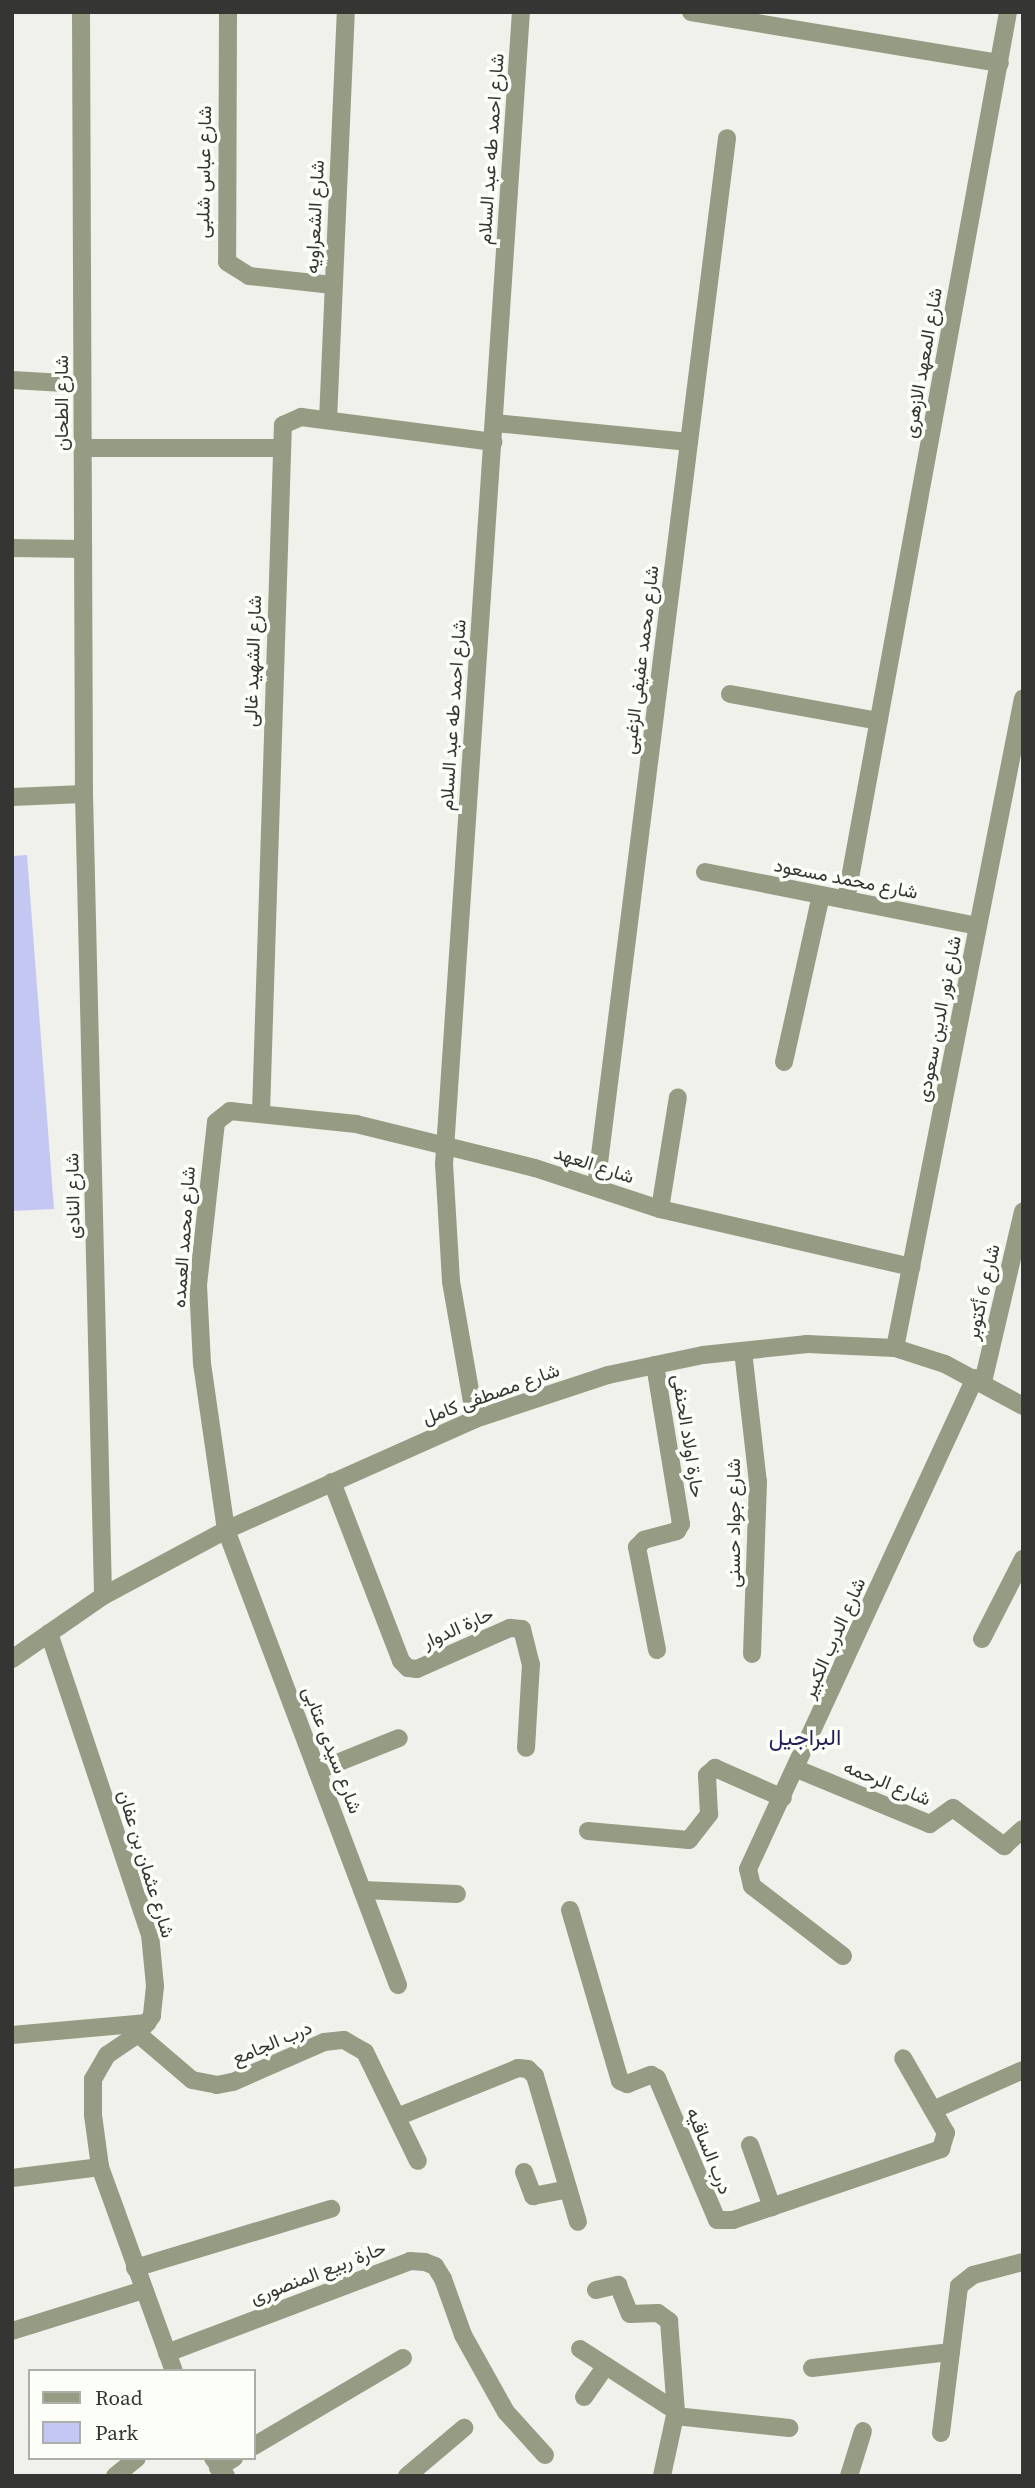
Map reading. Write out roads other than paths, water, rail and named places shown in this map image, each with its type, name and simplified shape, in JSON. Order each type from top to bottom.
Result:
[{"type":"street","name":"شارع الطحان","points":[[81,12],[84,794]]},
{"type":"street","name":"شارع عباس شلبى","points":[[228,12],[227,262],[249,276],[333,285]]},
{"type":"street","name":"شارع احمد طه عبد السلام","points":[[475,1419],[451,1281],[444,1145],[521,12]]},
{"type":"street","points":[[691,12],[1000,63]]},
{"type":"street","name":"شارع المعهد الازهرى","points":[[846,900],[1008,12]]},
{"type":"street","name":"شارع الشعراويه","points":[[328,420],[345,15]]},
{"type":"street","name":"شارع محمد عفيفى الزغبى","points":[[596,1187],[727,138]]},
{"type":"street","points":[[12,380],[82,384]]},
{"type":"street","name":"شارع الشهيد غالى","points":[[261,1112],[280,448],[284,425],[290,419],[328,420],[493,442]]},
{"type":"street","points":[[495,423],[689,442]]},
{"type":"street","points":[[83,448],[280,448]]},
{"type":"street","points":[[12,548],[83,549]]},
{"type":"street","points":[[730,694],[879,721]]},
{"type":"street","name":"شارع نور الدين سعودى","points":[[895,1348],[1023,698]]},
{"type":"street","points":[[12,797],[84,794]]},
{"type":"street","name":"شارع النادى","points":[[84,794],[103,1596]]},
{"type":"street","name":"شارع محمد مسعود","points":[[705,872],[978,926]]},
{"type":"street","points":[[783,1062],[821,895]]},
{"type":"street","points":[[660,1209],[678,1097]]},
{"type":"street","name":"شارع محمد العمده","points":[[226,1530],[202,1364],[198,1285],[216,1122],[230,1111],[261,1112]]},
{"type":"street","name":"شارع العهد","points":[[261,1112],[356,1124],[596,1187],[660,1209],[911,1267]]},
{"type":"street","name":"شارع 6 أكتوبر","points":[[979,1380],[1023,1212]]},
{"type":"street","name":"شارع مصطفى كامل","points":[[12,1659],[103,1596],[226,1530],[475,1419],[534,1397],[655,1365],[807,1344],[895,1348],[979,1380],[1023,1406]]},
{"type":"street","name":"شارع جواد حسنى","points":[[743,1351],[758,1493],[752,1654]]},
{"type":"street","name":"حارة اولاد الحنفى","points":[[655,1365],[681,1524],[677,1531],[645,1540],[637,1547],[657,1650]]},
{"type":"street","name":"شارع الدرب الكبير","points":[[843,1956],[750,1882],[748,1869],[979,1380]]},
{"type":"street","name":"حارة الدوار","points":[[332,1482],[401,1661],[408,1668],[417,1669],[510,1628],[522,1629],[531,1664],[526,1748]]},
{"type":"street","name":"شارع سيدى عتابى","points":[[226,1530],[398,1985]]},
{"type":"street","points":[[982,1639],[1023,1559]]},
{"type":"street","name":"شارع عثمان بن عفان","points":[[49,1633],[150,1934],[155,1986],[143,2029]]},
{"type":"street","points":[[317,1771],[399,1738]]},
{"type":"street","points":[[588,1831],[690,1840],[709,1814],[707,1775],[715,1768],[783,1798]]},
{"type":"street","name":"شارع الرحمه","points":[[797,1769],[930,1824],[953,1808],[1004,1846],[1023,1829]]},
{"type":"street","points":[[362,1890],[457,1894]]},
{"type":"street","name":"درب الساقيه","points":[[570,1910],[620,2081],[627,2084],[648,2076],[657,2078],[718,2220],[725,2222],[941,2149],[947,2139],[903,2057]]},
{"type":"street","points":[[12,2035],[143,2029]]},
{"type":"street","points":[[143,2029],[107,2055],[93,2079],[100,2167],[172,2369]]},
{"type":"street","name":"درب الجامع","points":[[143,2029],[192,2080],[217,2085],[233,2082],[324,2042],[344,2040],[365,2052],[418,2161]]},
{"type":"street","points":[[397,2117],[518,2068],[528,2069],[534,2076],[578,2222]]},
{"type":"street","points":[[933,2110],[1023,2070]]},
{"type":"street","points":[[750,2145],[772,2207]]},
{"type":"street","points":[[12,2178],[100,2167]]},
{"type":"street","points":[[524,2172],[533,2196],[568,2189]]},
{"type":"street","points":[[135,2268],[331,2209]]},
{"type":"street","name":"حارة ربيع المنصورى","points":[[167,2353],[410,2261],[425,2262],[435,2266],[443,2279],[463,2335],[506,2412],[545,2455]]},
{"type":"street","points":[[941,2433],[957,2294],[964,2279],[1023,2262]]},
{"type":"street","points":[[596,2290],[618,2285],[630,2314],[667,2316],[675,2414],[662,2476]]},
{"type":"street","points":[[12,2331],[144,2290]]},
{"type":"street","points":[[580,2349],[675,2414],[789,2428]]},
{"type":"street","points":[[813,2368],[951,2352]]},
{"type":"street","points":[[256,2445],[403,2358]]},
{"type":"street","points":[[584,2398],[606,2365]]},
{"type":"street","points":[[407,2476],[464,2428]]},
{"type":"street","points":[[849,2476],[863,2431]]},
{"type":"street","points":[[115,2476],[134,2460]]},
{"type":"district","name":"البراجيل","points":[[805,1737]]}]
